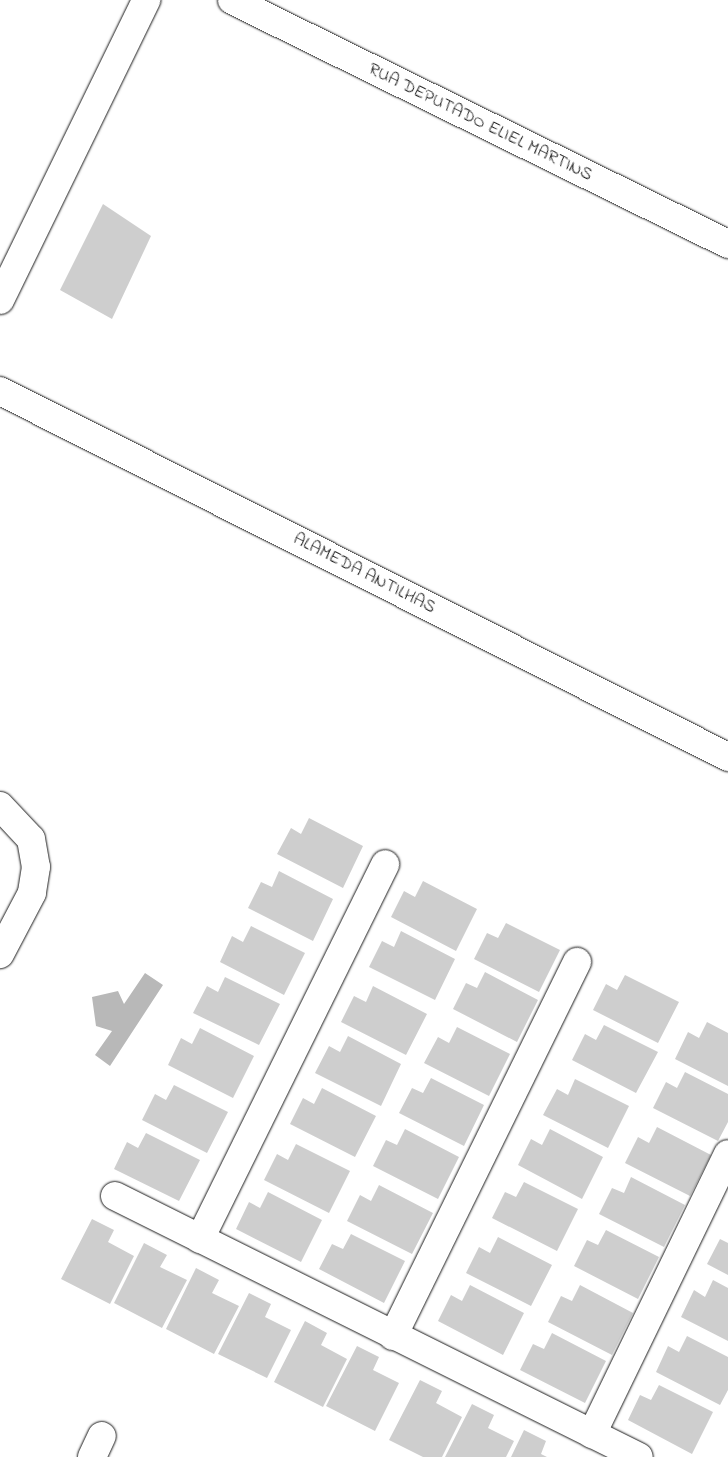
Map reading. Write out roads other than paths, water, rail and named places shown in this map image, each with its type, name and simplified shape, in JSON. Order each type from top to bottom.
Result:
[{"type":"street","points":[[0,300],[146,0]]},
{"type":"street","name":"RUA DEPUTADO ELIEL MARTINS","points":[[232,0],[728,244]]},
{"type":"street","name":"ALAMEDA ANTILHAS","points":[[0,391],[728,757]]},
{"type":"street","points":[[0,806],[31,840],[36,867],[32,893],[0,954]]},
{"type":"street","points":[[200,1239],[385,864]]},
{"type":"street","points":[[393,1336],[577,962]]},
{"type":"street","points":[[592,1434],[728,1154]]},
{"type":"street","points":[[115,1196],[639,1457]]}]
